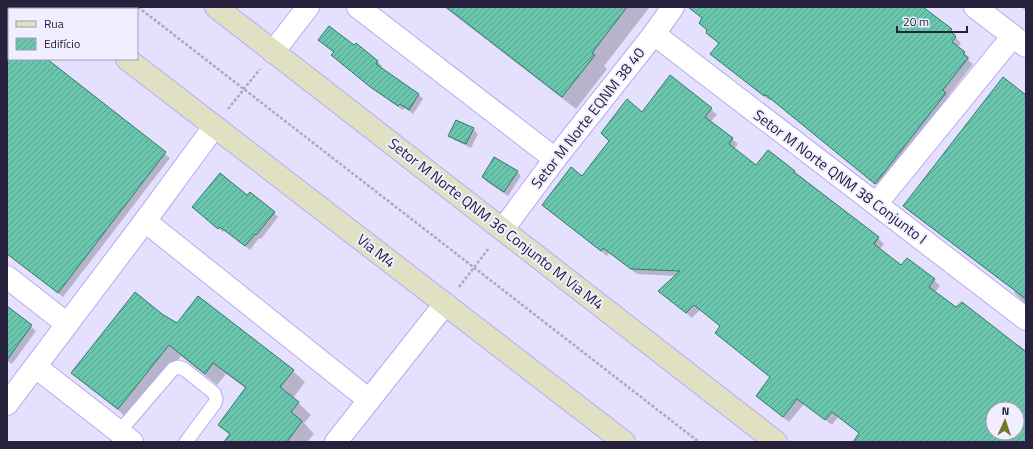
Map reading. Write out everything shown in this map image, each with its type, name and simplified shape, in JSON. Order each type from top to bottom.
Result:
[{"type":"main road","name":"Setor M Norte QNM 36 Conjunto M Via M4","points":[[216,7],[776,442]]},
{"type":"main road","name":"Via M4","points":[[128,60],[624,442]]},
{"type":"street","points":[[273,52],[308,7]]},
{"type":"street","points":[[358,7],[555,159]]},
{"type":"street","name":"Setor M Norte EQNM 38 40","points":[[503,229],[555,159],[654,34],[673,7]]},
{"type":"street","points":[[876,204],[1020,41],[975,7]]},
{"type":"street","name":"Setor M Norte QNM 38 Conjunto I","points":[[654,34],[1026,319]]},
{"type":"street","points":[[7,404],[214,127]]},
{"type":"street","points":[[145,221],[369,400]]},
{"type":"street","points":[[7,277],[67,324]]},
{"type":"street","points":[[336,442],[445,304]]},
{"type":"street","points":[[36,367],[126,437]]},
{"type":"lane","points":[[126,437],[173,368],[178,367],[214,393],[216,399],[215,403],[186,442]]},
{"type":"path","points":[[138,7],[699,442]]},
{"type":"path","points":[[214,127],[273,52]]},
{"type":"path","points":[[445,304],[503,229]]},
{"type":"building","points":[[446,7],[627,7],[592,53],[595,55],[562,97]]},
{"type":"building","points":[[688,7],[923,7],[952,29],[950,31],[956,37],[952,42],[965,52],[963,54],[968,58],[943,90],[946,93],[875,184],[766,95],[764,96],[710,54],[719,43],[706,33],[707,30],[699,23],[702,18]]},
{"type":"building","points":[[329,26],[354,45],[356,43],[378,61],[376,64],[419,94],[409,110],[400,104],[398,106],[369,86],[331,55],[334,52],[318,40]]},
{"type":"building","points":[[7,59],[48,60],[166,152],[58,293],[7,254]]},
{"type":"building","points":[[670,75],[712,108],[705,117],[733,138],[729,144],[756,165],[768,150],[795,171],[794,172],[879,237],[874,244],[901,265],[907,258],[935,279],[929,287],[956,307],[962,302],[1026,352],[1026,442],[853,442],[859,433],[832,412],[825,420],[797,399],[783,417],[756,396],[770,377],[715,333],[720,326],[694,305],[686,313],[658,291],[680,271],[631,269],[603,248],[601,251],[542,205],[571,167],[582,176],[609,141],[601,133],[627,99],[642,112]]},
{"type":"building","points":[[1003,77],[1026,95],[1026,299],[903,206]]},
{"type":"building","points":[[456,120],[474,128],[466,144],[448,136]]},
{"type":"building","points":[[494,157],[518,171],[504,192],[482,177]]},
{"type":"building","points":[[220,173],[247,195],[250,192],[275,212],[245,246],[220,227],[218,229],[192,207]]},
{"type":"building","points":[[135,292],[162,314],[177,323],[198,296],[294,370],[280,387],[299,402],[291,412],[302,421],[287,442],[224,442],[230,434],[218,425],[246,387],[213,363],[205,374],[169,345],[118,409],[71,373]]},
{"type":"building","points":[[7,306],[32,325],[7,360]]}]
